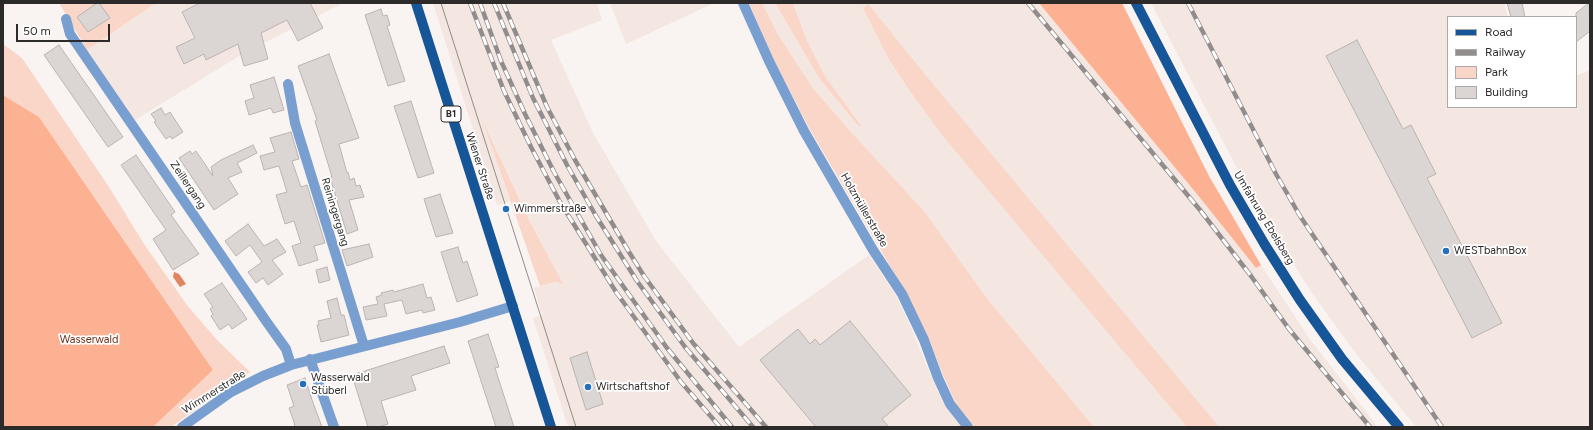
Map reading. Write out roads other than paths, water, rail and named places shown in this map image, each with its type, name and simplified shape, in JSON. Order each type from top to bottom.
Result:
[{"type":"main road","name":"Wiener Straße","points":[[416,3],[551,427]]},
{"type":"main road","name":"Umfahrung Ebelsberg","points":[[1136,3],[1230,184],[1265,245],[1300,300],[1342,358],[1399,427]]},
{"type":"street","name":"Holzmüllerstraße","points":[[743,3],[768,61],[804,131],[873,250],[902,294],[924,340],[938,378],[950,404],[968,427]]},
{"type":"street","name":"Zeillergang","points":[[66,19],[70,34],[270,326],[286,350],[291,365]]},
{"type":"street","name":"Reiningergang","points":[[288,84],[295,123],[364,346]]},
{"type":"street","name":"Wimmerstraße","points":[[182,427],[231,392],[263,376],[291,365],[454,324],[512,306]]},
{"type":"street","points":[[310,359],[334,427]]},
{"type":"tram line","points":[[441,3],[576,427]]},
{"type":"railway","points":[[470,3],[504,91],[560,202],[616,292],[681,382],[720,427]]},
{"type":"railway","points":[[480,3],[501,61],[525,114],[554,172],[601,255],[667,348],[732,427]]},
{"type":"railway","points":[[494,3],[533,98],[567,165],[596,216],[637,281],[685,347],[753,427]]},
{"type":"railway","points":[[503,3],[547,107],[575,160],[629,252],[644,276],[693,343],[766,427]]},
{"type":"railway","points":[[1028,3],[1200,210],[1251,276],[1289,329],[1370,427]]},
{"type":"railway","points":[[1188,3],[1276,174],[1300,216],[1442,427]]},
{"type":"place","name":"Wimmerstraße","points":[[506,209]]},
{"type":"place","name":"WESTbahnBox","points":[[1446,251]]},
{"type":"place","name":"Wasserwald Stüberl","points":[[303,384]]},
{"type":"place","name":"Wirtschaftshof","points":[[588,387]]},
{"type":"park label","name":"Wasserwald","points":[[89,340]]}]
